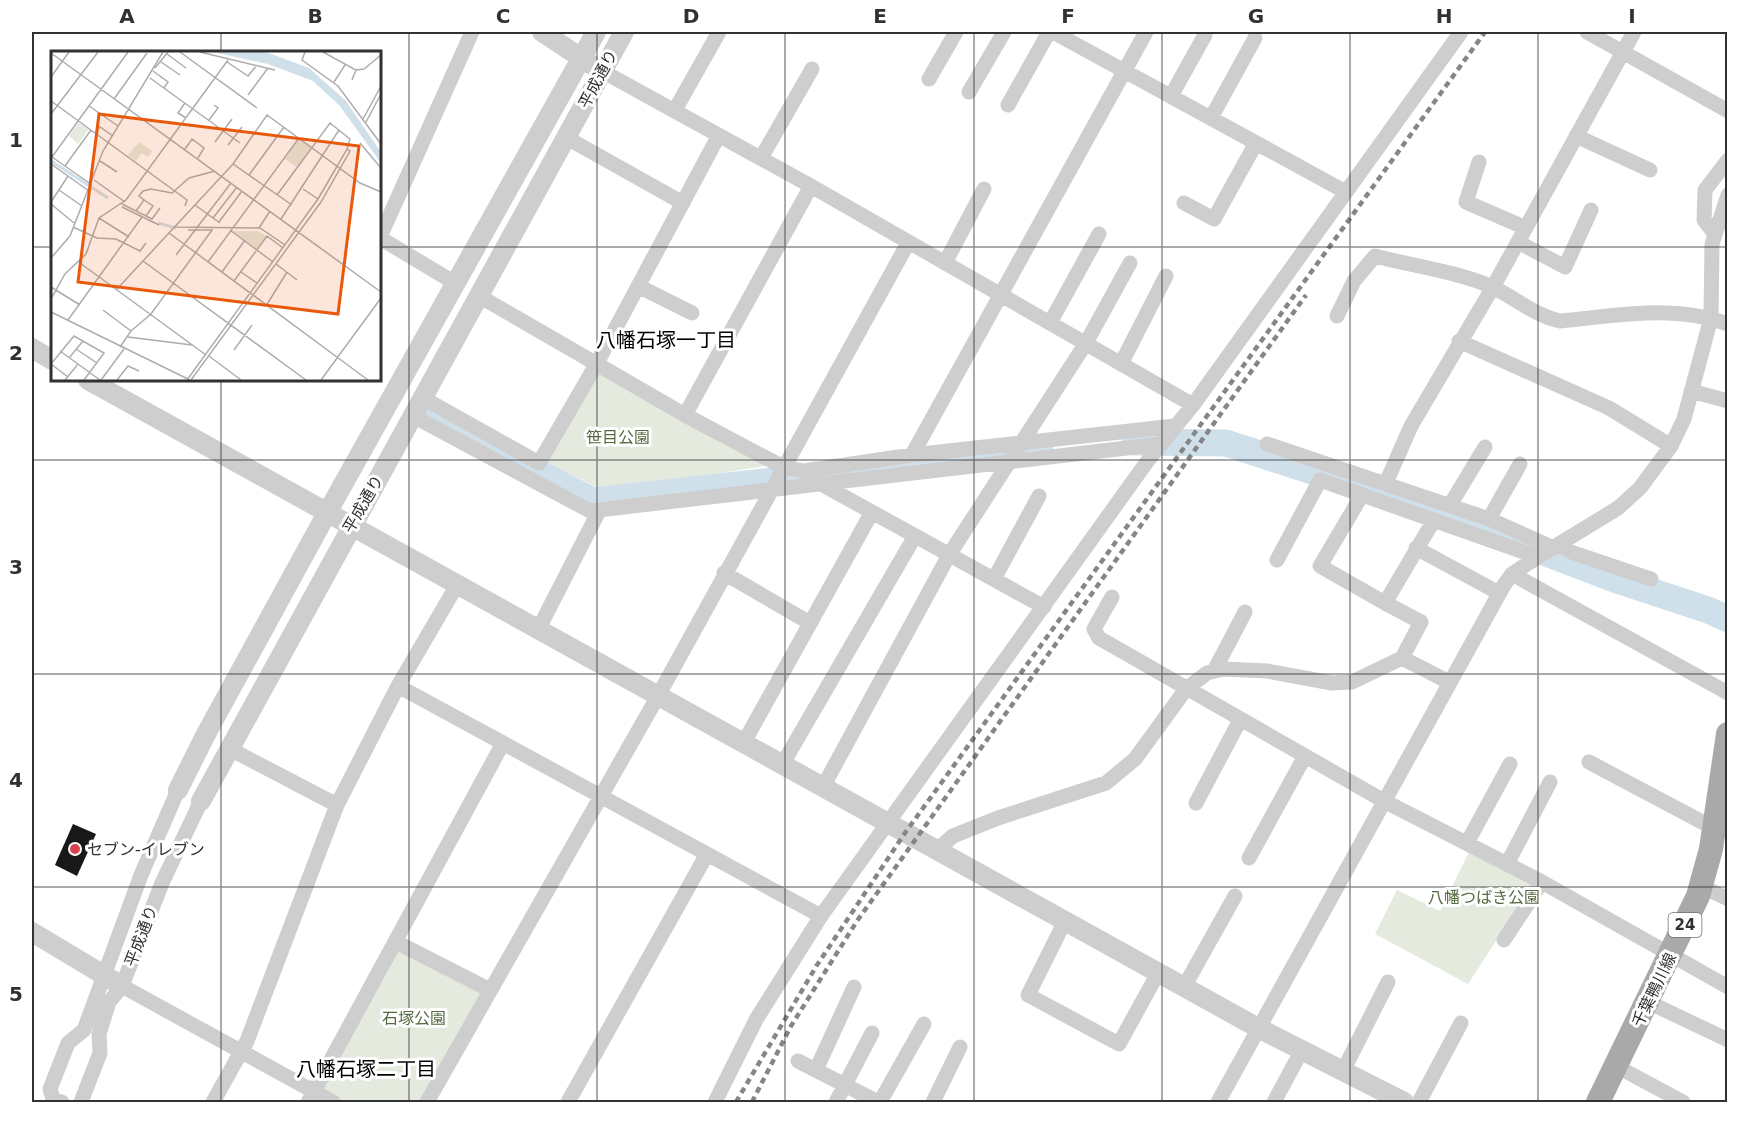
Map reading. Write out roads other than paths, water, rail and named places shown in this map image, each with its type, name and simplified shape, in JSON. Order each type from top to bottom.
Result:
[{"type":"main road","name":"千葉鴨川線","points":[[1598,1102],[1671,956],[1701,886],[1709,860],[1728,734]]},
{"type":"street","points":[[381,235],[472,32]]},
{"type":"street","points":[[542,32],[602,71],[811,186],[1193,405]]},
{"type":"street","name":"平成通り","points":[[62,1102],[53,1099],[50,1089],[68,1043],[84,1030],[141,875],[178,790],[206,734],[327,513],[596,32]]},
{"type":"street","name":"平成通り","points":[[81,1102],[100,1053],[99,1034],[109,1002],[122,986],[162,883],[201,801],[350,526],[624,32]]},
{"type":"street","points":[[675,110],[718,32]]},
{"type":"street","points":[[929,79],[956,32]]},
{"type":"street","points":[[969,92],[1004,32]]},
{"type":"street","points":[[912,455],[1146,32]]},
{"type":"street","points":[[714,1102],[758,1018],[821,916],[1461,32]]},
{"type":"street","points":[[1587,32],[1728,111]]},
{"type":"street","points":[[1386,483],[1412,426],[1493,287],[1634,32]]},
{"type":"street","points":[[1008,105],[1060,33],[1344,191]]},
{"type":"street","points":[[1171,96],[1205,36]]},
{"type":"street","points":[[1211,118],[1255,38]]},
{"type":"street","points":[[761,158],[812,69]]},
{"type":"street","points":[[423,398],[539,463],[597,363],[719,135]]},
{"type":"street","points":[[1576,136],[1650,170]]},
{"type":"street","points":[[567,138],[683,203]]},
{"type":"street","points":[[1184,203],[1214,219],[1256,142]]},
{"type":"street","points":[[1715,234],[1704,220],[1705,190],[1728,160]]},
{"type":"street","points":[[1479,162],[1466,202],[1526,228]]},
{"type":"street","points":[[685,415],[811,186]]},
{"type":"street","points":[[945,263],[984,189]]},
{"type":"street","points":[[1218,1102],[1449,682],[1512,574],[1618,508],[1640,488],[1671,446],[1684,419],[1711,318],[1712,244],[1728,195]]},
{"type":"street","points":[[1518,242],[1565,267],[1591,210]]},
{"type":"street","points":[[1050,323],[1099,234]]},
{"type":"street","points":[[381,238],[455,283]]},
{"type":"street","points":[[427,1102],[599,795],[658,696],[908,243]]},
{"type":"street","points":[[1337,316],[1354,281],[1375,256],[1460,275],[1493,287],[1544,317],[1560,321],[1666,311],[1711,318],[1728,324]]},
{"type":"street","points":[[822,787],[950,555],[1086,344],[1130,263]]},
{"type":"street","points":[[1121,364],[1166,276]]},
{"type":"street","points":[[638,286],[692,313]]},
{"type":"street","points":[[479,296],[685,415],[783,467],[804,471],[912,455],[1175,426]]},
{"type":"street","points":[[1460,341],[1609,408],[1671,446]]},
{"type":"street","points":[[32,348],[51,359]]},
{"type":"street","points":[[90,381],[1260,1029],[1404,1102]]},
{"type":"street","points":[[1691,391],[1728,401]]},
{"type":"street","points":[[413,416],[590,511],[1161,444]]},
{"type":"street","points":[[1267,444],[1450,505],[1570,552],[1651,579]]},
{"type":"street","points":[[1450,505],[1485,447]]},
{"type":"street","points":[[1489,519],[1520,464]]},
{"type":"street","points":[[1277,560],[1320,480],[1539,556]]},
{"type":"street","points":[[823,485],[1044,607]]},
{"type":"street","points":[[937,850],[953,836],[998,818],[1106,783],[1135,759],[1186,689],[1207,673],[1223,669],[1267,671],[1332,683],[1352,682],[1402,658],[1421,622],[1320,566],[1362,495]]},
{"type":"street","points":[[994,579],[1039,496]]},
{"type":"street","points":[[538,630],[599,511]]},
{"type":"street","points":[[743,744],[872,512]]},
{"type":"street","points":[[1384,603],[1434,520]]},
{"type":"street","points":[[782,765],[915,536]]},
{"type":"street","points":[[1416,548],[1499,593]]},
{"type":"street","points":[[724,573],[810,624]]},
{"type":"street","points":[[1512,574],[1728,693]]},
{"type":"street","points":[[213,1102],[247,1041],[337,805],[398,686],[457,585]]},
{"type":"street","points":[[1112,597],[1094,629],[1099,638],[1384,801],[1542,882],[1728,987]]},
{"type":"street","points":[[1214,671],[1245,612]]},
{"type":"street","points":[[1402,658],[1449,682]]},
{"type":"street","points":[[398,686],[821,916]]},
{"type":"street","points":[[1196,802],[1240,720]]},
{"type":"street","points":[[311,1097],[504,743]]},
{"type":"street","points":[[228,748],[337,805]]},
{"type":"street","points":[[1249,858],[1305,756]]},
{"type":"street","points":[[1589,762],[1704,823],[1715,826]]},
{"type":"street","points":[[1467,843],[1510,764]]},
{"type":"street","points":[[1507,864],[1550,782]]},
{"type":"street","points":[[568,1102],[707,854]]},
{"type":"street","points":[[1504,940],[1542,882]]},
{"type":"street","points":[[1701,886],[1728,899]]},
{"type":"street","points":[[1184,987],[1235,896]]},
{"type":"street","points":[[1065,921],[1028,994],[1119,1044],[1158,973]]},
{"type":"street","points":[[32,932],[122,986],[240,1051],[311,1097],[333,1102]]},
{"type":"street","points":[[396,942],[490,990]]},
{"type":"street","points":[[1343,1071],[1388,982]]},
{"type":"street","points":[[816,1070],[854,987]]},
{"type":"street","points":[[1648,1002],[1728,1040]]},
{"type":"street","points":[[1419,1102],[1461,1023]]},
{"type":"street","points":[[798,1061],[879,1102],[924,1024]]},
{"type":"street","points":[[836,1102],[872,1033]]},
{"type":"street","points":[[933,1102],[960,1047]]},
{"type":"street","points":[[1274,1102],[1302,1050]]},
{"type":"street","points":[[1616,1066],[1683,1102]]},
{"type":"waterway","points":[[430,417],[593,501],[1040,451]]},
{"type":"waterway","points":[[1135,442],[1226,443],[1435,511],[1728,619]]},
{"type":"railway","points":[[736,1102],[817,965],[905,833],[1485,32]]},
{"type":"railway","points":[[752,1102],[791,1026],[857,921],[1306,295]]},
{"type":"place","name":"セブン-イレブン","points":[[75,849]]},
{"type":"district","name":"八幡石塚一丁目","points":[[666,340]]},
{"type":"district","name":"八幡石塚二丁目","points":[[366,1069]]},
{"type":"park label","name":"笹目公園","points":[[618,437]]},
{"type":"park label","name":"八幡つばき公園","points":[[1484,897]]},
{"type":"park label","name":"石塚公園","points":[[414,1018]]}]
